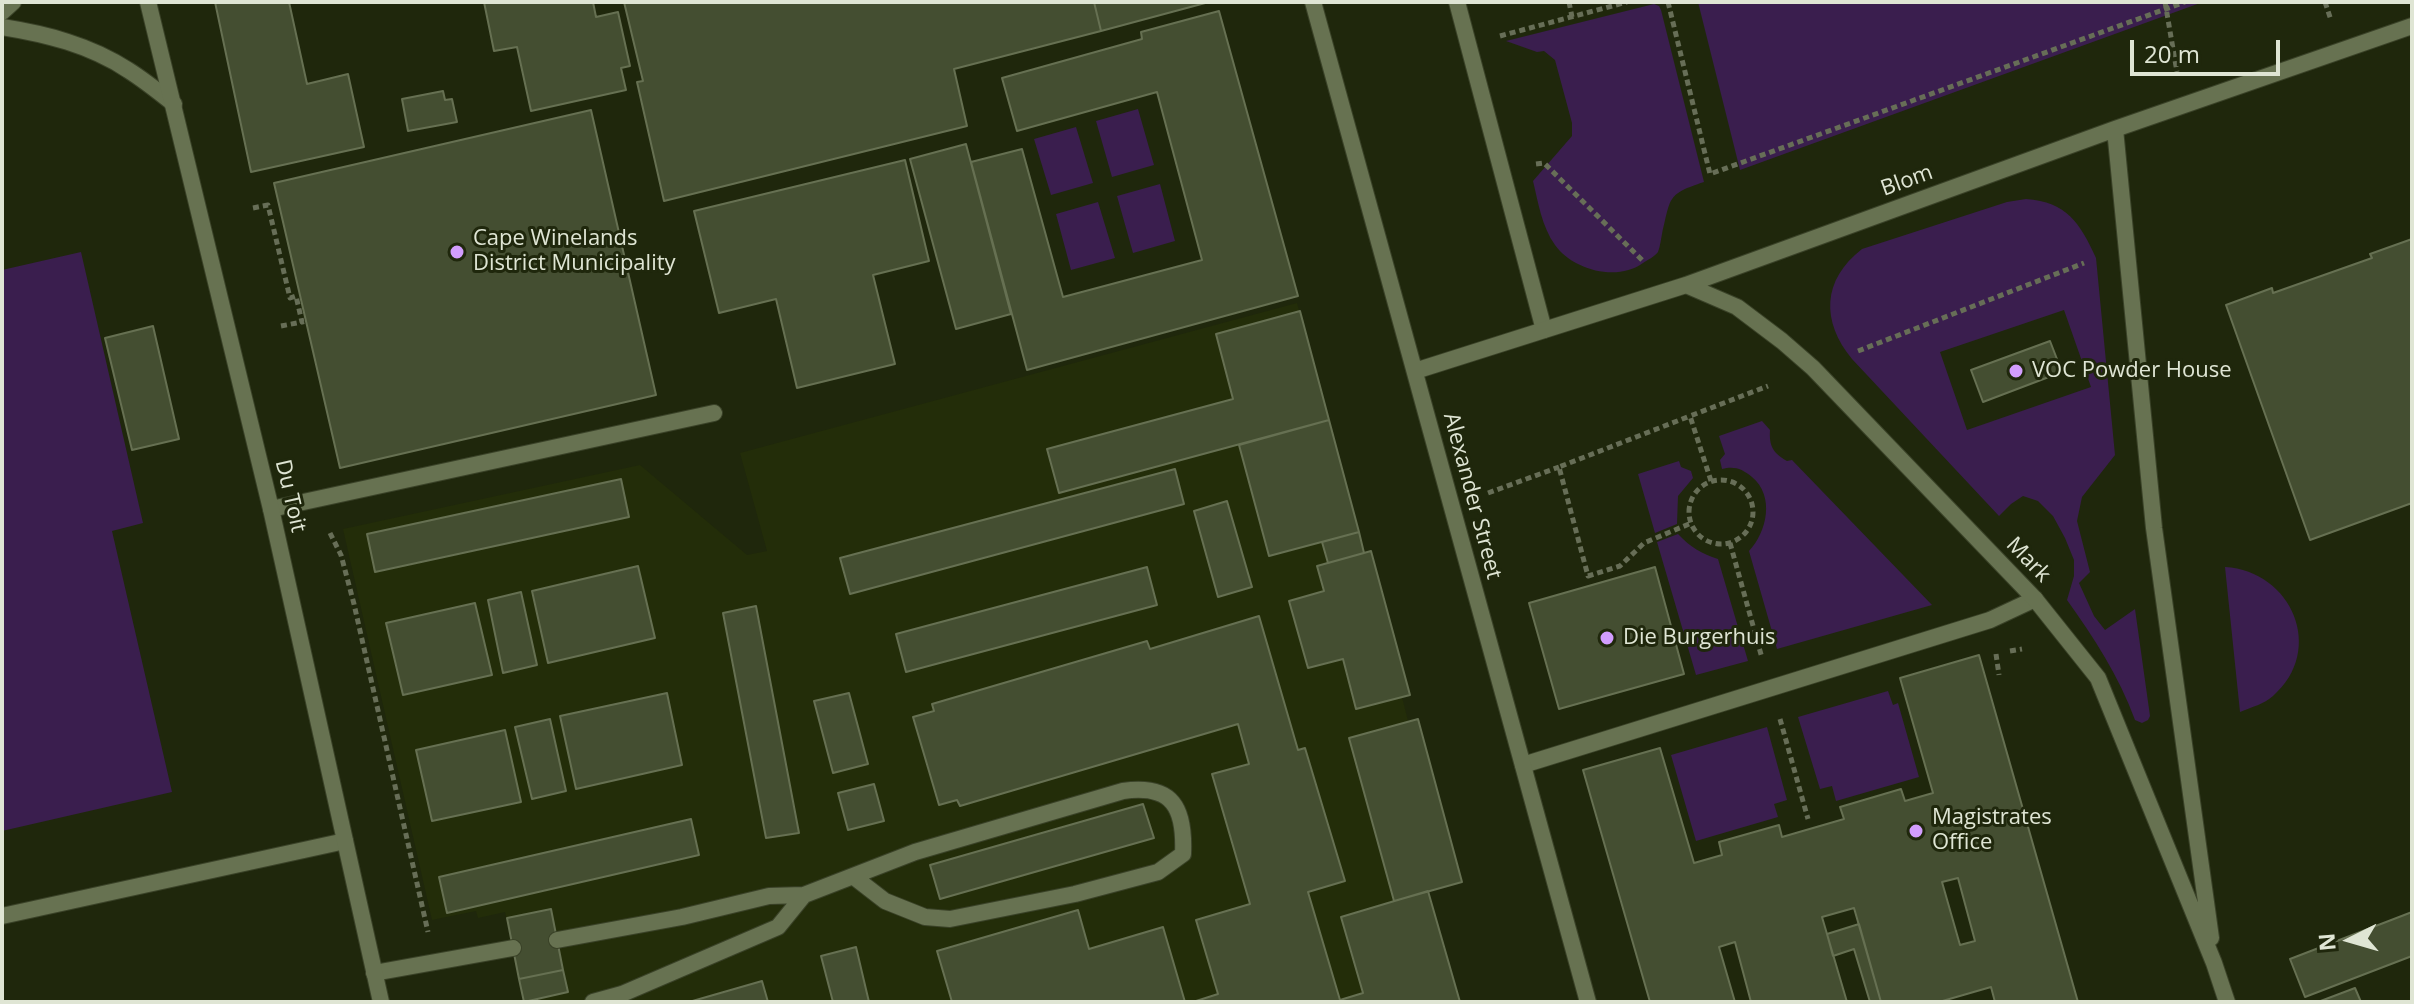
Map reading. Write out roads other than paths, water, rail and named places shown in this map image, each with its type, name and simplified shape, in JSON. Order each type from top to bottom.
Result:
[{"type":"street","points":[[2,12],[13,2]]},
{"type":"street","name":"Du Toit","points":[[148,2],[271,509],[381,1002]]},
{"type":"street","name":"Alexander Street","points":[[1313,2],[1588,1002]]},
{"type":"street","points":[[1457,2],[1544,330]]},
{"type":"street","name":"Blom","points":[[1415,371],[1686,285],[2115,129],[2412,26]]},
{"type":"street","points":[[2,27],[78,45],[126,68],[174,104]]},
{"type":"street","name":"Mark","points":[[2115,129],[2154,528],[2214,963]]},
{"type":"street","name":"Mark","points":[[1686,285],[1737,307],[1813,368],[2035,599],[2098,678],[2227,1002]]},
{"type":"street","points":[[271,509],[714,413]]},
{"type":"street","points":[[1523,765],[1990,620],[2035,599]]},
{"type":"street","points":[[557,940],[682,917],[769,896],[804,895],[915,852],[1123,791],[1145,788],[1161,792],[1179,811],[1184,832],[1183,854],[1158,872],[1075,894],[950,919],[925,917],[885,901],[854,877]]},
{"type":"street","points":[[2,916],[345,841]]},
{"type":"street","points":[[593,1002],[622,994],[778,927],[804,895]]},
{"type":"street","points":[[374,973],[513,948]]},
{"type":"place","name":"Cape Winelands District Municipality","points":[[457,252]]},
{"type":"place","name":"VOC Powder House","points":[[2016,371]]},
{"type":"place","name":"Die Burgerhuis","points":[[1607,638]]},
{"type":"place","name":"Magistrates Office","points":[[1916,831]]}]
